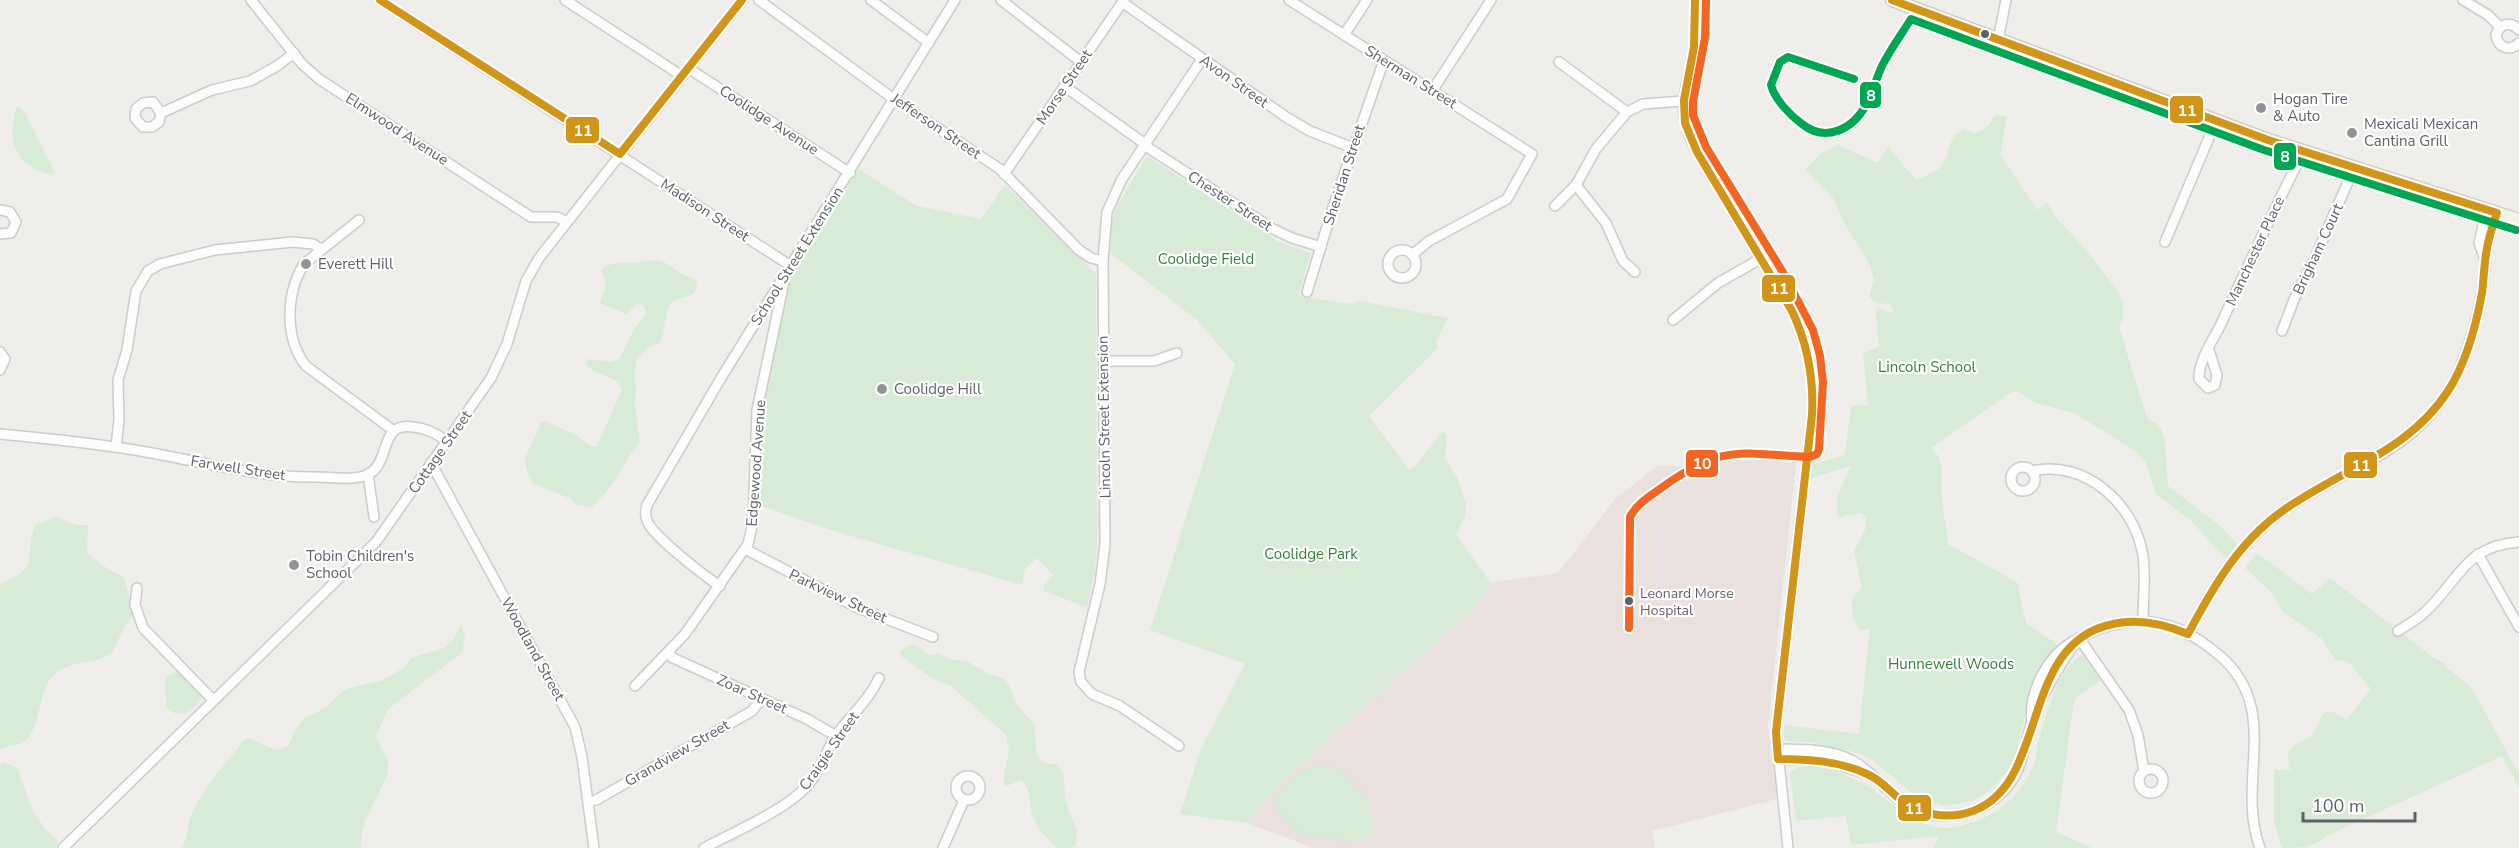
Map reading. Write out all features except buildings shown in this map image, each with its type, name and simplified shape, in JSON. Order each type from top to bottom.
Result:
[{"type":"main road","points":[[1892,0],[2301,152],[2519,220]]},
{"type":"street","name":"Elmwood Avenue","points":[[251,0],[310,72],[330,87],[531,217],[557,217],[567,222]]},
{"type":"street","name":"Madison Street","points":[[380,0],[620,154],[789,270]]},
{"type":"street","points":[[565,0],[682,76]]},
{"type":"street","name":"Cottage Street","points":[[63,848],[371,548],[494,372],[507,345],[526,281],[539,258],[742,0]]},
{"type":"street","name":"Jefferson Street","points":[[759,0],[894,99],[1004,174],[1079,250],[1091,258],[1103,261]]},
{"type":"street","points":[[871,0],[929,43]]},
{"type":"street","name":"School Street Extension","points":[[720,586],[691,565],[653,529],[645,514],[649,499],[955,0]]},
{"type":"street","points":[[1001,0],[1081,62]]},
{"type":"street","name":"Sherman Street","points":[[1289,0],[1532,154],[1507,199],[1429,241],[1412,255]]},
{"type":"street","points":[[1344,35],[1367,0]]},
{"type":"street","points":[[1432,91],[1491,0]]},
{"type":"street","points":[[1695,0],[1695,40],[1682,101],[1683,117],[1691,142],[1762,258],[1803,334],[1812,371],[1813,393],[1776,732],[1788,848]]},
{"type":"street","points":[[1998,40],[2006,0]]},
{"type":"street","points":[[2463,0],[2488,15],[2500,27]]},
{"type":"street","name":"Morse Street","points":[[1004,174],[1123,1]]},
{"type":"street","name":"Avon Street","points":[[1123,1],[1202,59],[1298,124],[1353,148]]},
{"type":"street","points":[[2500,27],[2512,25],[2519,30]]},
{"type":"street","points":[[2500,27],[2497,39],[2502,46],[2513,47],[2519,43]]},
{"type":"street","points":[[161,113],[212,90],[250,81],[277,66],[294,53]]},
{"type":"street","name":"Lincoln Street Extension","points":[[1179,746],[1120,706],[1092,694],[1084,686],[1080,677],[1080,668],[1100,584],[1105,544],[1103,261],[1104,230],[1109,204],[1144,145],[1202,59]]},
{"type":"street","name":"Sheridan Street","points":[[1307,292],[1384,60]]},
{"type":"street","points":[[1559,62],[1627,111]]},
{"type":"street","name":"Coolidge Avenue","points":[[688,68],[850,172]]},
{"type":"street","name":"Chester Street","points":[[1064,87],[1144,145],[1273,229],[1321,247]]},
{"type":"street","points":[[1555,206],[1576,185],[1596,149],[1627,111],[1643,104],[1682,101]]},
{"type":"street","points":[[2165,242],[2216,121]]},
{"type":"street","name":"Manchester Place","points":[[2209,350],[2301,152]]},
{"type":"street","name":"Brigham Court","points":[[2282,331],[2295,297],[2315,258],[2354,168]]},
{"type":"street","points":[[1576,185],[1606,223],[1623,261],[1635,272]]},
{"type":"street","points":[[0,210],[10,212],[16,222],[11,233],[0,234]]},
{"type":"street","points":[[2188,634],[2221,576],[2246,543],[2262,528],[2305,497],[2397,446],[2436,408],[2454,381],[2466,352],[2484,279],[2485,260],[2479,243],[2492,211]]},
{"type":"street","points":[[359,220],[304,264],[295,282],[290,305],[293,336],[301,359],[312,372],[394,430]]},
{"type":"street","points":[[116,447],[119,420],[118,380],[127,350],[136,291],[148,271],[160,264],[207,251],[301,242],[313,244],[321,249]]},
{"type":"street","points":[[301,242],[304,264]]},
{"type":"street","points":[[1673,320],[1718,283],[1762,258]]},
{"type":"street","name":"Edgewood Avenue","points":[[635,686],[668,653],[720,586],[750,538],[753,522],[757,410],[789,270]]},
{"type":"street","points":[[1104,361],[1154,361],[1177,353]]},
{"type":"street","points":[[0,370],[3,355]]},
{"type":"street","points":[[374,517],[368,474],[375,468],[394,430],[402,426],[418,428],[434,433],[447,441]]},
{"type":"street","name":"Farwell Street","points":[[0,434],[116,447],[272,476],[344,477],[368,474]]},
{"type":"street","name":"Woodland Street","points":[[431,463],[570,717],[580,747],[594,848]]},
{"type":"street","points":[[2032,471],[2047,467],[2073,472],[2096,484],[2117,501],[2135,529],[2143,555],[2143,621]]},
{"type":"street","points":[[2398,631],[2425,612],[2478,554],[2493,546],[2519,542]]},
{"type":"street","name":"Parkview Street","points":[[745,549],[845,602],[933,637]]},
{"type":"street","points":[[2478,554],[2519,627]]},
{"type":"street","points":[[137,588],[135,605],[139,621],[213,700]]},
{"type":"street","points":[[886,631],[888,620]]},
{"type":"street","points":[[1778,754],[1827,761],[1869,774],[1908,805],[1925,813],[1943,815],[1971,812],[1999,796],[2012,780],[2022,761],[2032,723],[2056,669],[2079,638],[2109,624],[2143,621],[2169,626],[2188,634],[2215,652],[2231,666],[2248,693],[2254,722],[2253,813],[2260,848]]},
{"type":"street","points":[[2079,638],[2129,710],[2138,735],[2144,771]]},
{"type":"street","name":"Zoar Street","points":[[668,653],[807,719],[836,736]]},
{"type":"street","name":"Craigie Street","points":[[704,848],[785,804],[802,792],[813,778],[836,736],[870,695],[879,678]]},
{"type":"street","name":"Grandview Street","points":[[588,802],[596,800],[752,711],[762,699]]},
{"type":"street","points":[[943,848],[963,800]]},
{"type":"shaded area","points":[[1745,452],[1797,454],[1768,726],[1777,799],[1652,831],[1655,848],[1314,848],[1246,823],[1280,783],[1475,607],[1491,583],[1558,573],[1615,499],[1659,465],[1690,467],[1713,455]]},
{"type":"green space","points":[[18,106],[25,113],[54,171],[52,175],[30,166],[17,152],[14,143],[13,121]]},
{"type":"green space","name":"Lincoln School","points":[[1996,114],[2007,117],[2000,154],[2037,210],[2047,203],[2059,221],[2081,244],[2115,287],[2123,302],[2123,317],[2119,327],[2147,418],[2158,425],[2162,431],[2168,486],[2218,524],[2237,544],[2226,559],[2191,521],[2156,494],[2145,461],[2134,450],[2074,413],[2036,403],[2017,391],[2010,393],[1931,448],[1939,457],[1942,471],[1941,492],[1948,544],[2017,582],[2026,623],[2057,644],[2041,670],[2031,693],[2015,756],[2007,772],[1989,791],[1975,800],[1944,806],[1918,799],[1874,761],[1858,753],[1811,742],[1790,742],[1784,737],[1784,725],[1859,734],[1870,628],[1861,631],[1852,611],[1852,602],[1862,588],[1854,551],[1865,530],[1866,519],[1861,513],[1843,516],[1840,519],[1837,512],[1839,492],[1851,466],[1811,478],[1813,464],[1845,455],[1851,406],[1868,405],[1863,354],[1879,346],[1877,308],[1894,313],[1890,303],[1880,304],[1869,297],[1874,280],[1870,265],[1843,221],[1833,198],[1805,170],[1820,154],[1838,145],[1878,163],[1888,147],[1918,182],[1918,179],[1941,166],[1955,134],[1965,129],[1975,134],[1988,126]]},
{"type":"green space","name":"Coolidge Park","points":[[1147,156],[1279,242],[1311,253],[1298,296],[1353,304],[1360,301],[1448,318],[1436,342],[1438,348],[1369,416],[1409,470],[1417,464],[1443,431],[1447,435],[1445,459],[1457,477],[1466,504],[1465,516],[1456,535],[1491,583],[1475,607],[1280,783],[1246,823],[1180,814],[1201,749],[1245,664],[1150,630],[1235,364],[1197,320],[1110,253],[1112,220],[1118,204]]},
{"type":"green space","points":[[858,169],[917,206],[981,219],[1005,185],[1096,274],[1097,544],[1095,572],[1087,607],[1043,591],[1044,585],[1053,575],[1037,558],[1025,569],[1022,585],[857,538],[760,505],[758,474],[762,403],[791,276]]},
{"type":"green space","points":[[656,260],[696,279],[697,285],[694,293],[672,303],[667,313],[661,342],[648,348],[637,359],[634,374],[635,407],[640,443],[612,484],[592,507],[577,505],[571,499],[533,483],[526,466],[527,454],[540,424],[544,421],[576,435],[592,447],[597,446],[622,389],[615,380],[585,364],[587,359],[612,362],[620,358],[634,329],[647,313],[643,305],[637,304],[627,314],[600,303],[606,285],[601,270],[620,262]]},
{"type":"green space","points":[[56,517],[76,525],[88,525],[87,553],[109,570],[124,577],[133,612],[111,653],[96,660],[63,668],[49,681],[28,739],[20,744],[0,749],[0,584],[13,578],[27,567],[35,525]]},
{"type":"green space","points":[[2257,553],[2312,594],[2330,578],[2434,658],[2443,662],[2471,687],[2519,774],[2519,787],[2502,756],[2326,836],[2311,845],[2282,848],[2274,822],[2274,770],[2290,770],[2288,754],[2290,749],[2312,734],[2324,713],[2332,711],[2346,720],[2371,689],[2351,665],[2344,660],[2336,661],[2321,638],[2284,613],[2271,592],[2245,568]]},
{"type":"green space","points":[[461,625],[465,637],[462,653],[388,709],[376,737],[387,760],[388,771],[364,825],[361,848],[182,848],[196,806],[243,741],[250,738],[275,750],[288,746],[297,727],[304,719],[328,706],[346,689],[383,680],[405,667],[411,658],[444,648],[453,640]]},
{"type":"green space","points":[[910,645],[916,645],[929,655],[937,653],[952,660],[967,661],[988,674],[1002,678],[1009,685],[1016,704],[1035,725],[1036,754],[1044,763],[1057,765],[1064,774],[1065,800],[1077,831],[1076,844],[1070,848],[1058,848],[1043,834],[1033,817],[1024,783],[1021,780],[1007,786],[1004,784],[1009,751],[1006,735],[951,686],[933,679],[901,656],[900,652]]},
{"type":"green space","name":"Hunnewell Woods","points":[[2081,656],[2088,657],[2104,678],[2074,699],[2056,832],[2092,848],[1933,848],[1940,836],[1851,845],[1846,816],[1796,821],[1790,773],[1808,766],[1830,769],[1852,778],[1909,816],[1930,826],[1954,827],[1980,820],[1991,814],[2011,799],[2027,778],[2034,763],[2043,725],[2058,683],[2070,664]]},
{"type":"green space","points":[[177,671],[188,677],[203,695],[192,710],[183,714],[177,714],[166,708],[167,676]]},
{"type":"green space","points":[[4,762],[17,768],[33,811],[46,830],[57,840],[56,848],[0,848],[0,764]]},
{"type":"green space","points":[[1319,765],[1342,770],[1368,801],[1373,826],[1372,833],[1363,842],[1297,833],[1275,808],[1280,792],[1290,779]]},
{"type":"transit line","name":"11","points":[[380,0],[620,154],[742,0]]},
{"type":"transit line","name":"11","points":[[1695,0],[1694,47],[1684,100],[1685,123],[1697,152],[1792,311],[1806,349],[1811,375],[1812,415],[1776,732],[1778,759],[1846,766],[1875,778],[1913,807],[1932,814],[1953,815],[1973,811],[1997,796],[2014,773],[2047,684],[2062,657],[2083,636],[2123,622],[2161,625],[2188,634],[2227,568],[2266,524],[2303,498],[2392,446],[2432,412],[2448,391],[2470,344],[2482,293],[2488,244],[2497,213],[2268,140],[1892,0]]},
{"type":"transit line","name":"10","points":[[1629,628],[1630,517],[1641,503],[1685,472],[1719,457],[1734,454],[1810,457],[1817,454],[1819,449],[1823,382],[1820,356],[1813,330],[1784,274],[1706,147],[1693,115],[1693,102],[1705,38],[1706,0]]},
{"type":"transit line","name":"8","points":[[1854,79],[1788,57],[1780,62],[1771,85],[1784,107],[1802,124],[1811,130],[1820,132],[1838,131],[1854,121],[1861,113],[1885,60],[1911,19],[2264,150],[2516,230]]},
{"type":"place","name":"Hogan Tire & Auto","points":[[2261,108]]},
{"type":"place","name":"Mexicali Mexican Cantina Grill","points":[[2352,133]]},
{"type":"place","name":"Everett Hill","points":[[306,264]]},
{"type":"place","name":"Coolidge Hill","points":[[882,389]]},
{"type":"place","name":"Tobin Children's School","points":[[294,565]]},
{"type":"place","name":"Leonard Morse Hospital","points":[[1629,601]]},
{"type":"park label","name":"Coolidge Field","points":[[1206,259]]}]
